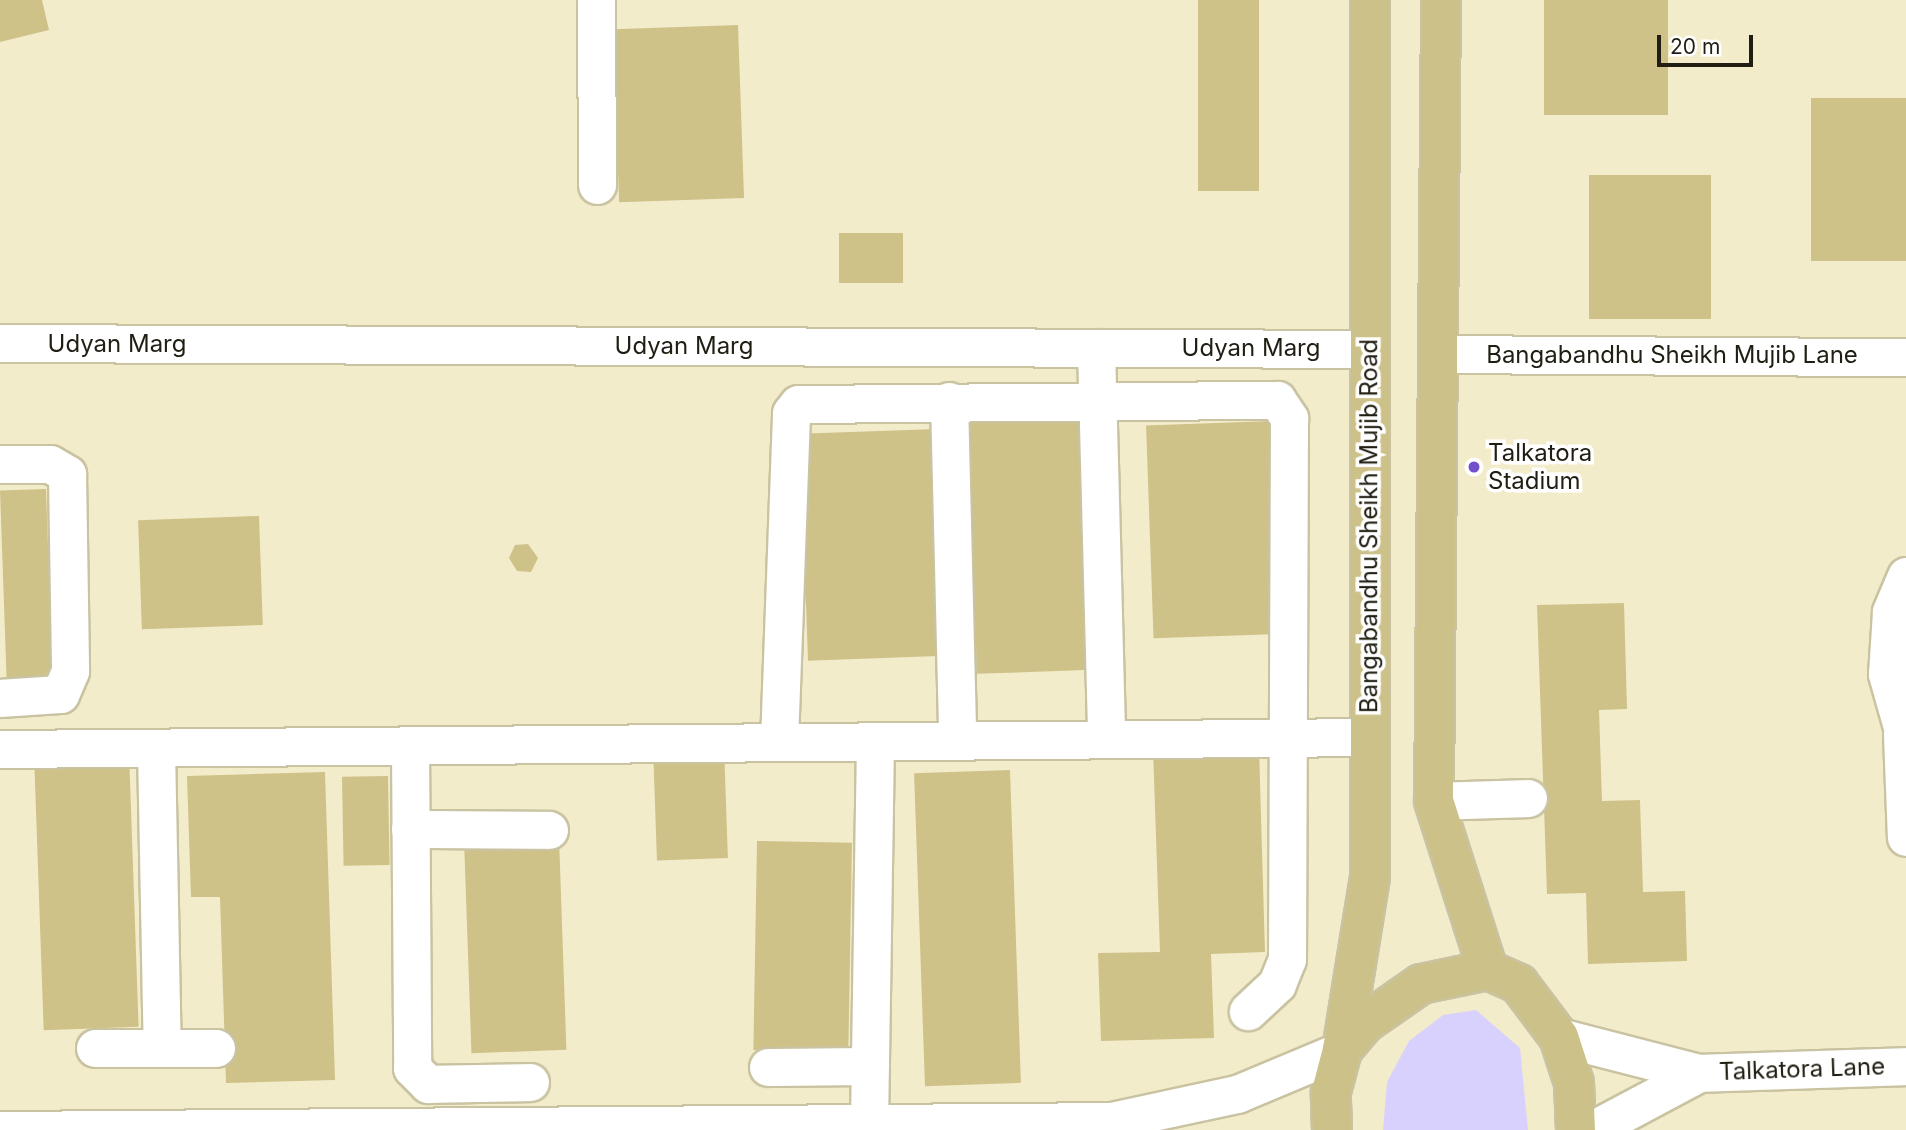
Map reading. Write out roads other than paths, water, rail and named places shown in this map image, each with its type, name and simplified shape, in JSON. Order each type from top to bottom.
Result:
[{"type":"main road","name":"Bangabandhu Sheikh Mujib Road","points":[[1332,1130],[1331,1092],[1342,1050],[1370,878],[1370,0]]},
{"type":"main road","points":[[1441,0],[1434,801],[1488,970]]},
{"type":"main road","points":[[1342,1050],[1382,1009],[1421,984],[1488,970],[1519,984],[1559,1037],[1574,1083],[1576,1130]]},
{"type":"street","points":[[596,0],[597,185]]},
{"type":"street","name":"Udyan Marg","points":[[0,343],[1369,349]]},
{"type":"street","points":[[1096,348],[1106,739]]},
{"type":"street","name":"Bangabandhu Sheikh Mujib Lane","points":[[1438,354],[1906,357]]},
{"type":"street","points":[[779,742],[791,413],[810,402],[1098,402],[1268,396],[1286,407],[1293,737],[1287,959],[1277,984],[1248,1011]]},
{"type":"street","points":[[949,401],[957,740]]},
{"type":"street","points":[[0,464],[50,464],[67,474],[70,671],[60,694],[0,698]]},
{"type":"street","points":[[1906,576],[1891,612],[1887,674],[1904,738],[1906,837]]},
{"type":"street","points":[[0,749],[1368,737]]},
{"type":"street","points":[[869,1123],[875,741]]},
{"type":"street","points":[[410,745],[412,1068],[428,1084],[530,1082]]},
{"type":"street","points":[[156,748],[162,1048]]},
{"type":"street","points":[[1434,801],[1528,798]]},
{"type":"street","points":[[410,829],[549,830]]},
{"type":"street","name":"Talkatora Lane","points":[[1559,1037],[1699,1073],[1906,1066]]},
{"type":"street","points":[[95,1048],[216,1048]]},
{"type":"street","points":[[0,1130],[1111,1121],[1237,1094],[1342,1050]]},
{"type":"street","points":[[768,1067],[870,1066]]},
{"type":"street","name":"Talkatora Lane","points":[[1592,1130],[1699,1073]]},
{"type":"place","name":"Talkatora Stadium","points":[[1474,467]]}]
